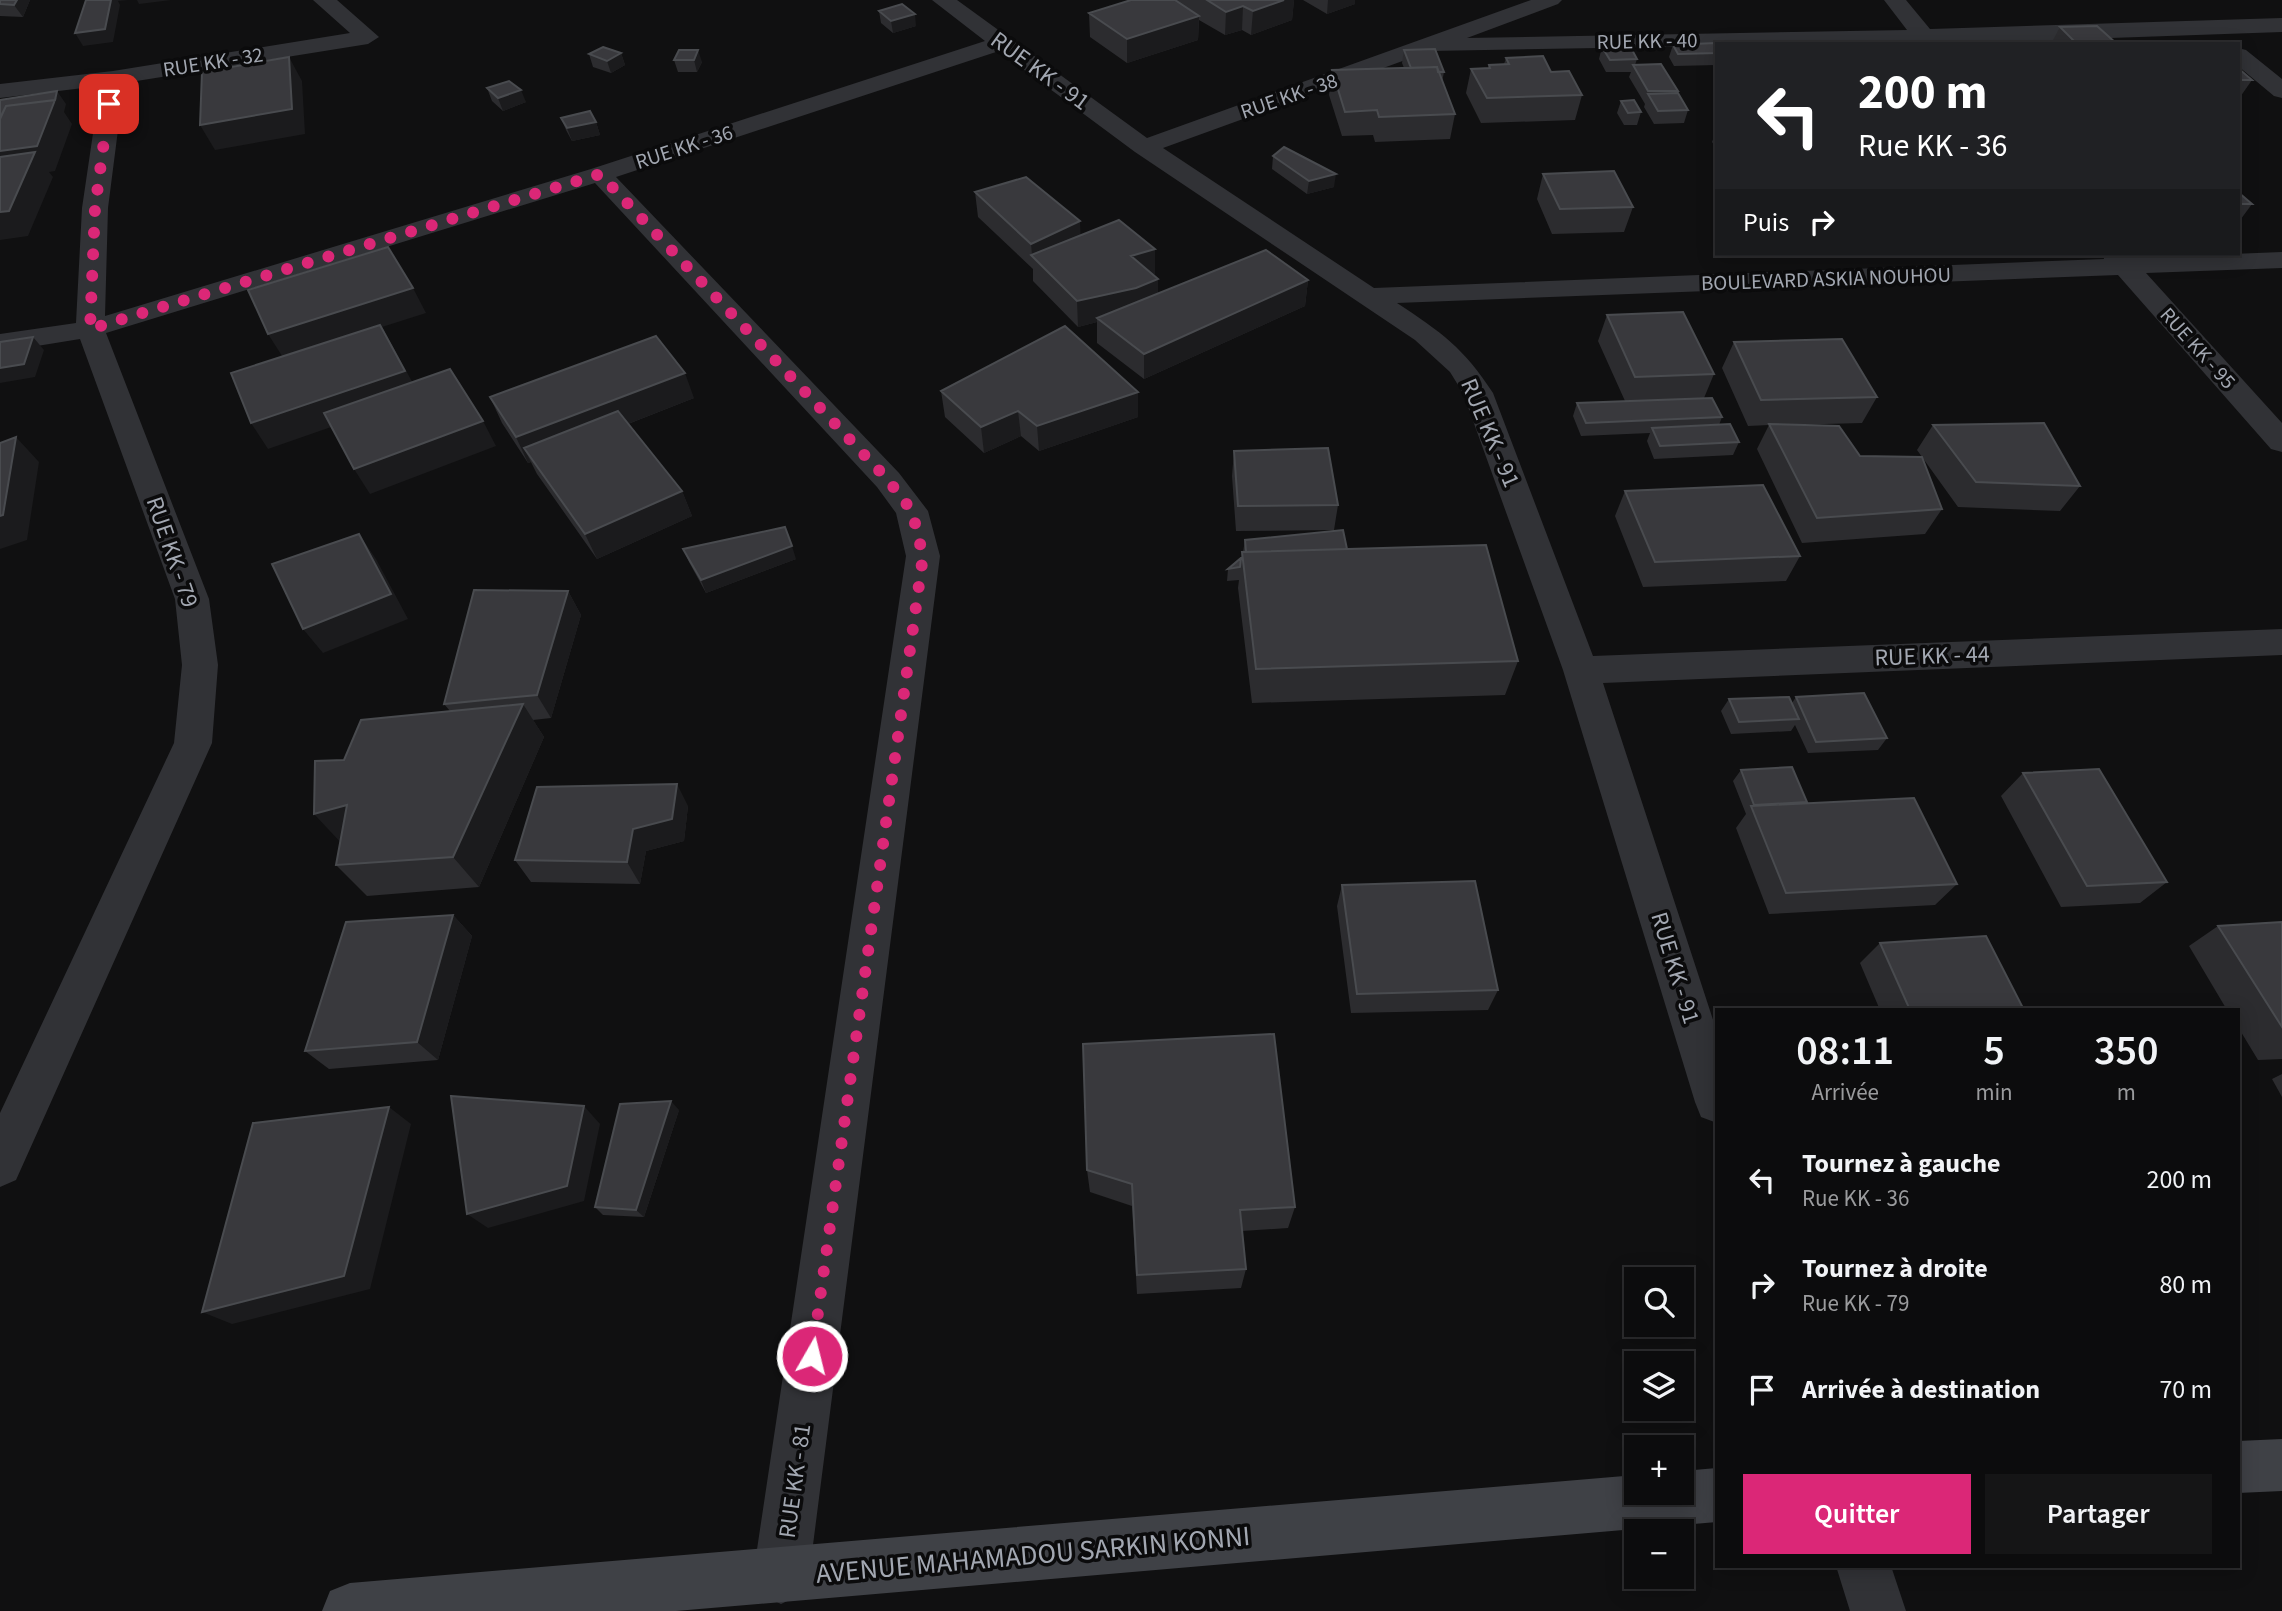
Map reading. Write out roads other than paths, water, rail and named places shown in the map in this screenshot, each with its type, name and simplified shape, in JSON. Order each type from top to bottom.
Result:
[{"type":"street","name":"RUE KK - 32","points":[[0,91],[113,78],[368,37],[324,0]]},
{"type":"street","name":"RUE KK - 91","points":[[943,0],[1144,147],[1425,334],[1461,366],[1478,393],[1581,670],[1715,1096]]},
{"type":"street","name":"RUE KK - 38","points":[[1144,147],[1551,0]]},
{"type":"street","points":[[1895,0],[1927,40]]},
{"type":"street","points":[[2183,8],[2223,42]]},
{"type":"street","name":"RUE KK - 40","points":[[1729,42],[1927,40],[2203,25],[2282,24]]},
{"type":"street","name":"RUE KK - 40","points":[[1432,45],[1715,42]]},
{"type":"street","name":"RUE KK - 36","points":[[0,343],[90,329],[600,174],[1002,43]]},
{"type":"street","points":[[2240,57],[2282,91]]},
{"type":"street","name":"RUE KK - 79","points":[[0,1164],[193,743],[200,665],[192,599],[90,329],[95,208],[113,78]]},
{"type":"street","name":"RUE KK - 81","points":[[600,174],[888,480],[912,511],[923,556],[781,1576]]},
{"type":"street","name":"BOULEVARD ASKIA NOUHOU","points":[[1370,296],[2120,261],[2282,260]]},
{"type":"street","name":"RUE KK - 95","points":[[2120,261],[2282,442]]},
{"type":"street","name":"RUE KK - 44","points":[[1581,670],[2282,642]]},
{"type":"street","points":[[2240,1467],[2282,1465]]},
{"type":"street","name":"AVENUE MAHAMADOU SARKIN KONNI","points":[[350,1611],[1715,1495]]},
{"type":"street","points":[[1864,1568],[1878,1611]]}]
